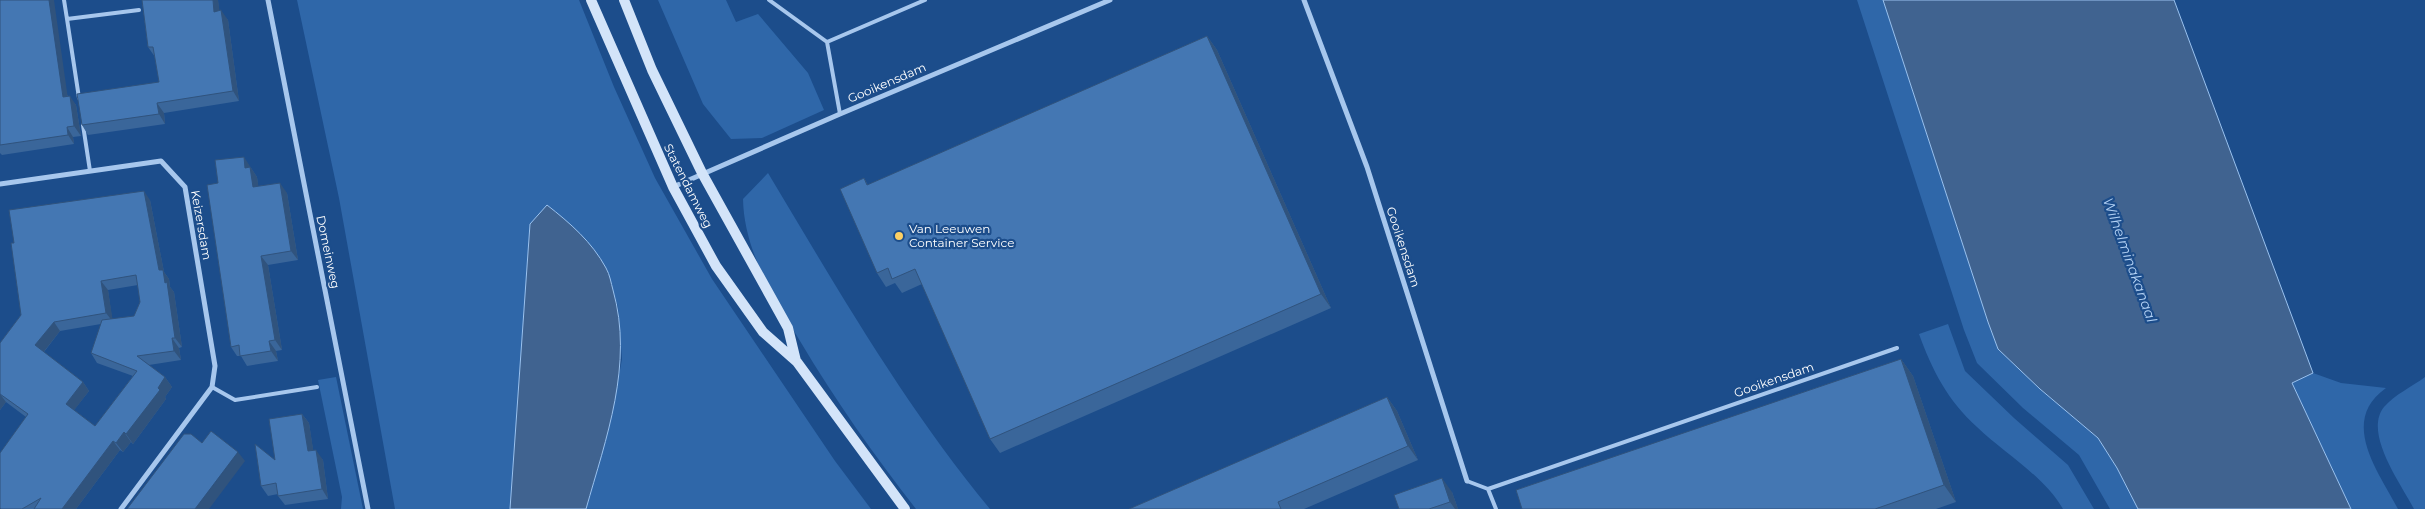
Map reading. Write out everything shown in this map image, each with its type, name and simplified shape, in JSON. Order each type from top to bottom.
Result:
[{"type":"main road","name":"Statendamweg","points":[[591,0],[673,187],[722,274],[763,332],[797,362],[904,509]]},
{"type":"main road","name":"Statendamweg","points":[[624,0],[652,70],[702,174],[788,328],[797,362]]},
{"type":"street","name":"Domeinweg","points":[[268,0],[368,509]]},
{"type":"street","name":"Gooikensdam","points":[[673,187],[1110,0]]},
{"type":"street","name":"Gooikensdam","points":[[1304,0],[1367,167],[1467,481]]},
{"type":"street","name":"Keizersdam","points":[[90,170],[161,161],[185,186],[214,366],[212,387]]},
{"type":"street","points":[[0,184],[90,170]]},
{"type":"street","points":[[121,509],[212,387]]},
{"type":"lane","points":[[64,0],[80,105]]},
{"type":"lane","points":[[770,0],[827,42],[840,114]]},
{"type":"lane","points":[[827,42],[925,0]]},
{"type":"lane","points":[[67,19],[139,10]]},
{"type":"lane","points":[[82,115],[90,170]]},
{"type":"lane","name":"Gooikensdam","points":[[1467,481],[1488,489],[1897,348]]},
{"type":"lane","points":[[212,387],[235,400],[317,387]]},
{"type":"lane","points":[[1488,489],[1496,509]]},
{"type":"shaded area","points":[[297,0],[579,0],[614,87],[655,178],[712,279],[835,461],[871,509],[586,509],[610,424],[622,359],[618,307],[607,269],[530,224],[510,509],[395,509],[339,198]]},
{"type":"shaded area","points":[[658,0],[726,0],[736,22],[758,14],[808,73],[824,110],[762,138],[731,139],[703,104]]},
{"type":"shaded area","points":[[1857,0],[1883,0],[1998,349],[2040,389],[2098,438],[2117,468],[2138,509],[2110,509],[2079,455],[2023,408],[1977,363],[1964,330]]},
{"type":"shaded area","points":[[768,173],[900,387],[929,429],[990,509],[916,509],[841,406],[780,308],[762,273],[749,237],[743,199]]},
{"type":"shaded area","points":[[1948,324],[1965,371],[2014,418],[2068,465],[2094,509],[2063,509],[2055,497],[2034,475],[1988,437],[1949,396],[1929,360],[1919,334]]},
{"type":"shaded area","points":[[2313,373],[2341,383],[2386,388],[2372,401],[2365,415],[2364,431],[2373,463],[2398,509],[2351,509],[2291,382]]},
{"type":"shaded area","points":[[336,377],[363,509],[341,509],[342,497],[318,380]]},
{"type":"shaded area","points":[[2425,377],[2425,509],[2414,509],[2386,458],[2378,430],[2379,418],[2388,403]]},
{"type":"water","name":"Wilhelminakanaal","points":[[1883,0],[2174,0],[2313,373],[2292,383],[2351,509],[2138,509],[2117,468],[2098,438],[2040,389],[1998,349]]},
{"type":"water","points":[[547,205],[580,234],[606,268],[619,318],[619,373],[615,401],[586,509],[510,509],[530,224]]},
{"type":"building","points":[[0,0],[49,0],[63,97],[70,96],[74,126],[67,127],[68,135],[0,145]]},
{"type":"building","points":[[142,0],[213,0],[214,12],[221,10],[233,91],[157,103],[159,114],[82,125],[77,94],[159,82],[153,47],[148,47]]},
{"type":"building","points":[[1207,36],[1321,294],[990,439],[915,269],[892,279],[888,268],[877,273],[840,189],[864,178],[867,185]]},
{"type":"building","points":[[244,157],[245,168],[250,167],[253,187],[280,183],[291,251],[261,256],[275,340],[269,341],[271,351],[240,356],[239,345],[231,347],[207,185],[218,183],[215,160]]},
{"type":"building","points":[[144,191],[159,270],[163,270],[165,283],[167,282],[175,338],[172,338],[174,351],[137,356],[165,377],[158,388],[160,390],[126,434],[124,432],[116,443],[113,441],[62,509],[34,509],[41,498],[22,509],[0,508],[0,453],[28,414],[0,394],[0,343],[21,315],[11,243],[14,243],[9,210]],"holes":[[[136,275],[140,302],[134,316],[102,320],[91,353],[137,371],[95,426],[66,404],[83,382],[35,345],[54,322],[106,313],[101,281]]]},
{"type":"building","points":[[1901,359],[1944,485],[1875,509],[1522,509],[1516,490]]},
{"type":"building","points":[[1387,397],[1408,446],[1278,502],[1281,509],[1129,509]]},
{"type":"building","points":[[302,414],[308,451],[316,450],[322,489],[278,496],[276,483],[261,486],[255,444],[275,460],[269,419]]},
{"type":"building","points":[[211,431],[238,452],[195,509],[127,509],[184,434],[191,434],[202,443]]},
{"type":"building","points":[[1442,478],[1450,502],[1429,509],[1399,509],[1394,495]]},
{"type":"place","name":"Van Leeuwen Container Service","points":[[899,236]]}]
